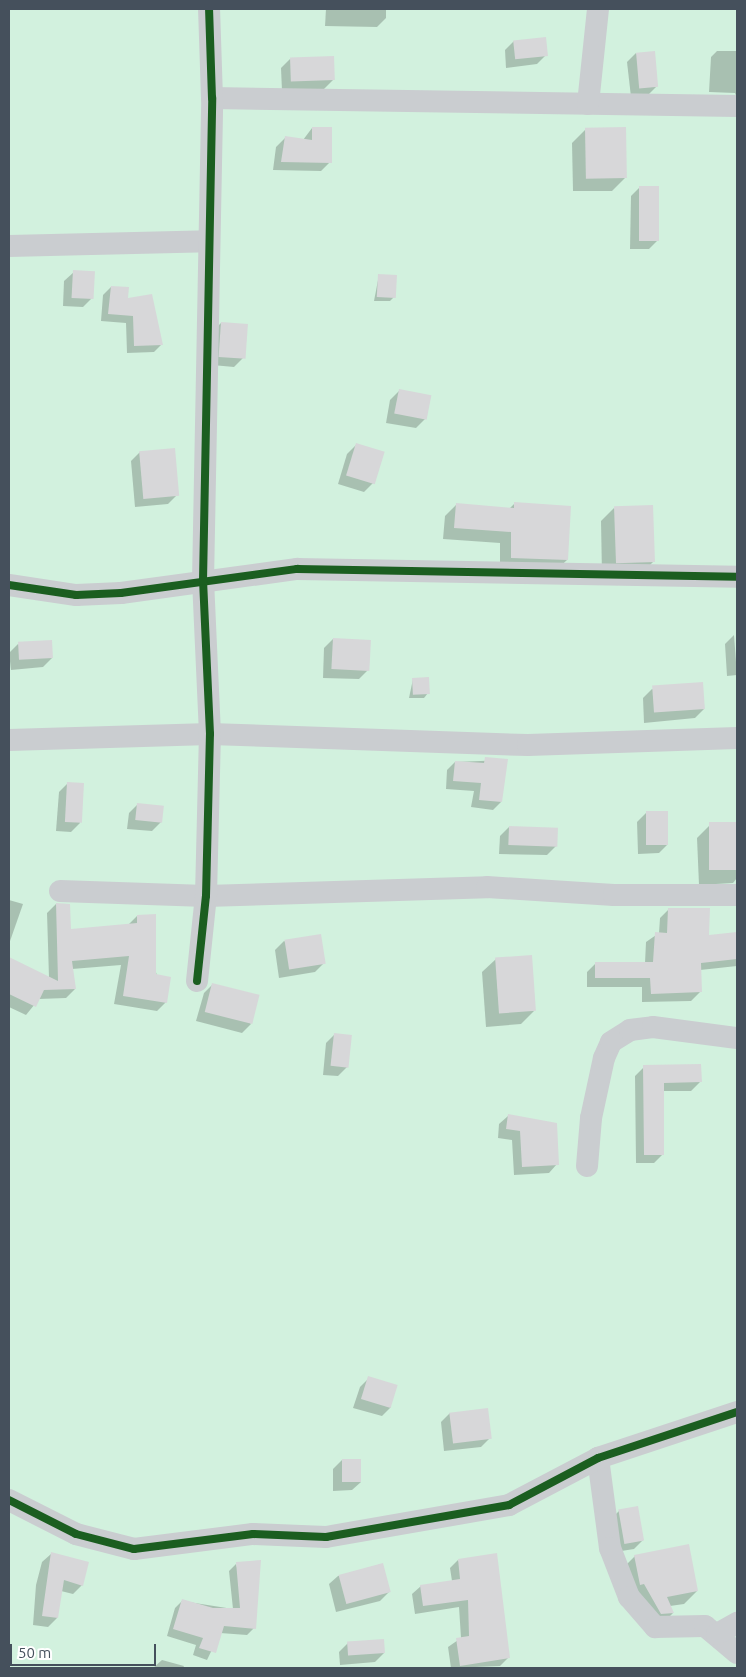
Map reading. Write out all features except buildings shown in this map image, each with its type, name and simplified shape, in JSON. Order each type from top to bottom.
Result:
[{"type":"street","points":[[196,981],[206,896],[210,734],[203,581],[212,98],[209,9]]},
{"type":"street","points":[[588,104],[598,9]]},
{"type":"street","points":[[212,98],[737,106]]},
{"type":"street","points":[[9,246],[208,241]]},
{"type":"street","points":[[9,585],[76,595],[297,569],[737,577]]},
{"type":"street","points":[[9,740],[210,734],[528,745],[737,738]]},
{"type":"street","points":[[60,891],[206,896],[487,887],[614,895],[737,895]]},
{"type":"street","points":[[587,1166],[591,1118],[611,1042],[630,1030],[653,1027],[737,1038]]},
{"type":"street","points":[[9,1500],[76,1534],[134,1549],[253,1534],[326,1537],[510,1505],[598,1458],[737,1412]]},
{"type":"street","points":[[598,1458],[610,1548],[628,1597],[655,1627],[705,1626],[717,1634],[737,1653]]},
{"type":"street","points":[[717,1634],[737,1622]]},
{"type":"green space","points":[[9,9],[737,9],[737,1668],[9,1668]]},
{"type":"cycle path","points":[[197,981],[206,896],[210,734],[203,581],[212,98],[209,9]]},
{"type":"cycle path","points":[[9,585],[76,595],[121,593],[297,569],[737,577]]},
{"type":"cycle path","points":[[9,1500],[76,1534],[134,1549],[253,1534],[326,1537],[509,1505],[598,1458],[737,1412]]}]
